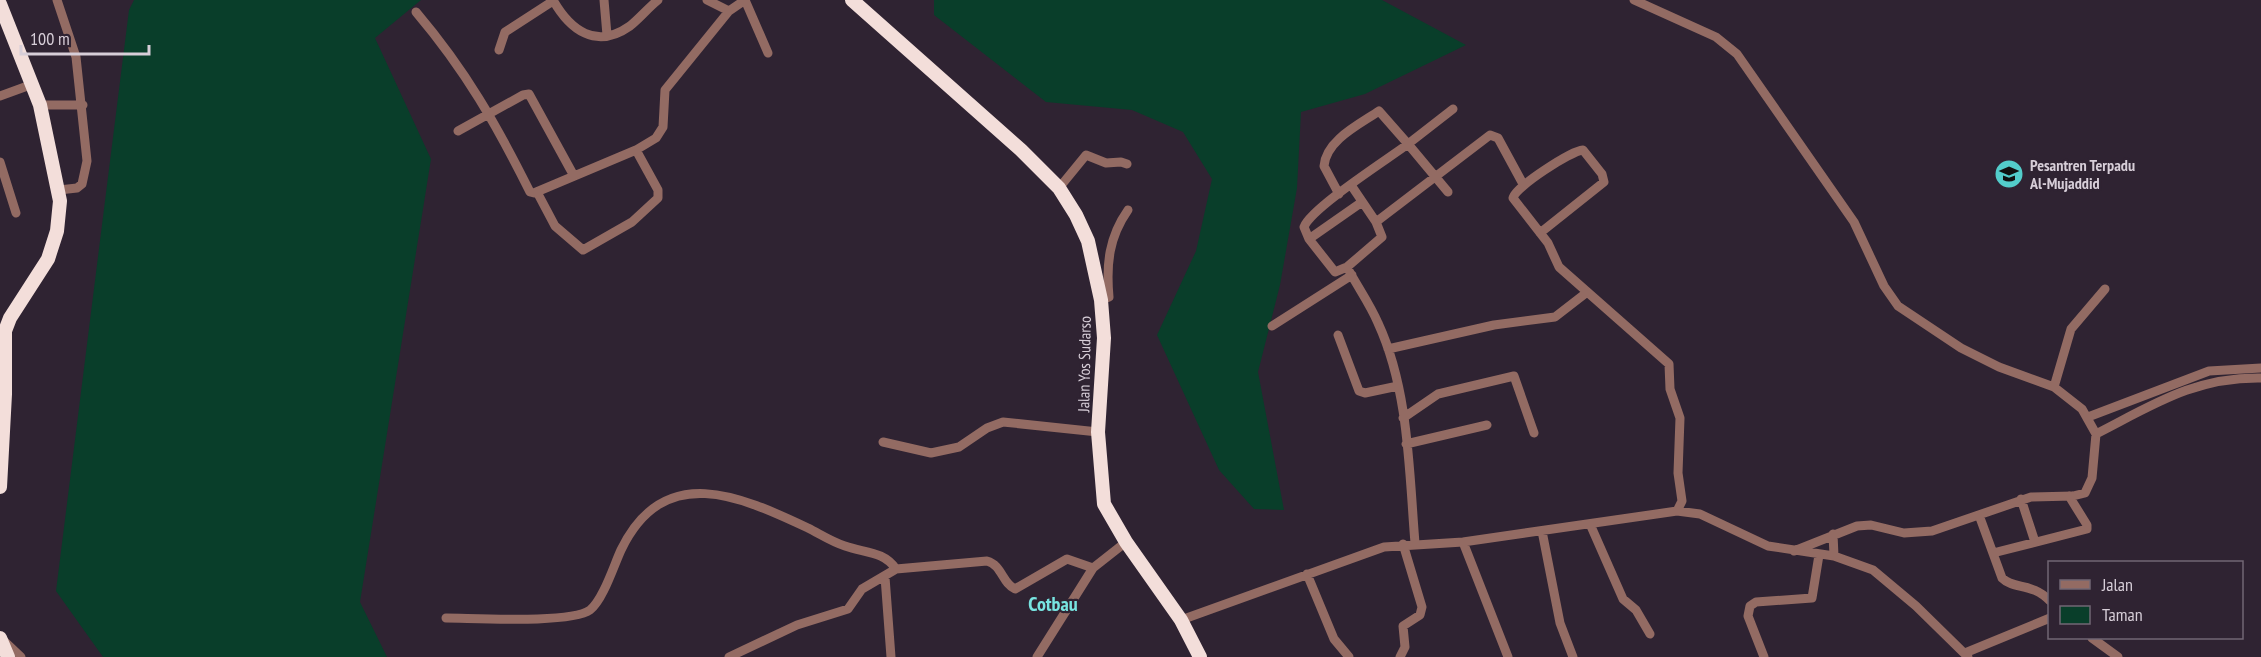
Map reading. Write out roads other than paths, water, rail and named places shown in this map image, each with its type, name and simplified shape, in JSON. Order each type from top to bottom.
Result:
[{"type":"highway","name":"Jalan Yos Sudarso","points":[[852,0],[1021,150],[1059,188],[1076,215],[1088,241],[1101,300],[1104,338],[1098,432],[1104,504],[1126,542],[1181,620],[1200,657]]},
{"type":"highway","points":[[0,4],[40,105],[59,190],[57,231],[48,260],[10,318],[5,331],[5,393],[0,487]]},
{"type":"highway","points":[[0,638],[8,657]]},
{"type":"street","points":[[57,0],[76,57],[83,105],[87,161],[84,180],[77,188],[59,190]]},
{"type":"street","points":[[604,0],[607,35]]},
{"type":"street","points":[[499,50],[505,32],[553,1],[569,23],[581,33],[607,35],[630,26],[657,0]]},
{"type":"street","points":[[707,0],[729,11]]},
{"type":"street","points":[[416,12],[450,53],[490,113],[530,192],[537,192],[636,150],[660,134],[664,122],[665,90],[729,11],[745,0],[768,53]]},
{"type":"street","points":[[1634,0],[1716,37],[1737,54],[1854,222],[1884,286],[1898,306],[1961,348],[1999,367],[2054,387],[2071,399],[2088,417],[2096,434],[2089,487],[2085,493],[2021,499],[1920,533],[1892,531],[1871,525],[1833,534],[1794,551]]},
{"type":"street","points":[[0,96],[33,84]]},
{"type":"street","points":[[458,131],[523,94],[529,94],[574,176]]},
{"type":"street","points":[[40,105],[83,105]]},
{"type":"street","points":[[1350,271],[1338,273],[1333,271],[1309,239],[1305,224],[1339,194],[1453,109]]},
{"type":"street","points":[[1339,194],[1324,166],[1329,150],[1379,111],[1448,192]]},
{"type":"street","points":[[1376,222],[1486,137],[1493,135],[1523,184]]},
{"type":"street","points":[[537,192],[555,226],[583,250],[632,222],[658,198],[658,190],[636,150]]},
{"type":"street","points":[[1540,233],[1604,182],[1580,150],[1523,184],[1515,191],[1513,198],[1540,233],[1548,243],[1559,267],[1669,364],[1670,388],[1680,418],[1678,473],[1682,501],[1677,511]]},
{"type":"street","points":[[1059,188],[1086,155],[1106,163],[1126,164]]},
{"type":"street","points":[[0,162],[16,213]]},
{"type":"street","points":[[1272,326],[1350,271],[1382,237],[1376,222],[1351,185]]},
{"type":"street","points":[[1309,239],[1362,202]]},
{"type":"street","points":[[1101,300],[1109,297],[1107,273],[1111,242],[1116,226],[1128,210]]},
{"type":"street","points":[[1350,271],[1378,322],[1398,386],[1415,543]]},
{"type":"street","points":[[2054,387],[2071,329],[2105,289]]},
{"type":"street","points":[[1388,349],[1494,325],[1555,317],[1586,293]]},
{"type":"street","points":[[1338,335],[1359,391],[1365,393],[1398,386]]},
{"type":"street","points":[[2088,417],[2209,371],[2261,368]]},
{"type":"street","points":[[1403,418],[1438,394],[1514,376],[1534,433]]},
{"type":"street","points":[[2096,434],[2194,386],[2225,379],[2261,378]]},
{"type":"street","points":[[883,442],[931,453],[959,447],[987,428],[1003,422],[1098,432]]},
{"type":"street","points":[[1406,444],[1487,425]]},
{"type":"street","points":[[446,618],[570,617],[590,610],[623,547],[643,517],[668,498],[687,494],[724,496],[759,504],[842,546],[887,557],[896,569]]},
{"type":"street","points":[[1993,553],[2087,529],[2087,525],[2069,496]]},
{"type":"street","points":[[2021,499],[2035,542]]},
{"type":"street","points":[[1181,620],[1384,547],[1415,543],[1463,542],[1677,511],[1700,514],[1768,546],[1834,556],[1860,564],[1885,578],[1967,655],[2048,618]]},
{"type":"street","points":[[1979,515],[2005,581],[2035,589],[2048,600]]},
{"type":"street","points":[[1590,524],[1623,599],[1636,610],[1650,634]]},
{"type":"street","points":[[1542,531],[1560,624],[1573,657]]},
{"type":"street","points":[[1833,534],[1834,556]]},
{"type":"street","points":[[1037,657],[1093,568],[1126,542]]},
{"type":"street","points":[[1463,542],[1508,657]]},
{"type":"street","points":[[1400,657],[1405,647],[1403,626],[1418,617],[1422,607],[1402,544]]},
{"type":"street","points":[[1764,657],[1748,616],[1750,606],[1756,602],[1812,598],[1819,555]]},
{"type":"street","points":[[729,657],[796,625],[848,609],[862,590],[896,569],[987,561],[997,566],[1008,585],[1015,589],[1067,559],[1093,568]]},
{"type":"street","points":[[1307,574],[1334,639],[1348,657]]},
{"type":"street","points":[[885,577],[891,657]]},
{"type":"street","points":[[0,638],[21,657]]},
{"type":"street","points":[[2093,639],[2118,657]]},
{"type":"place","name":"Pesantren Terpadu Al-Mujaddid","points":[[2009,174]]},
{"type":"district","name":"Cotbau","points":[[1053,604]]}]
